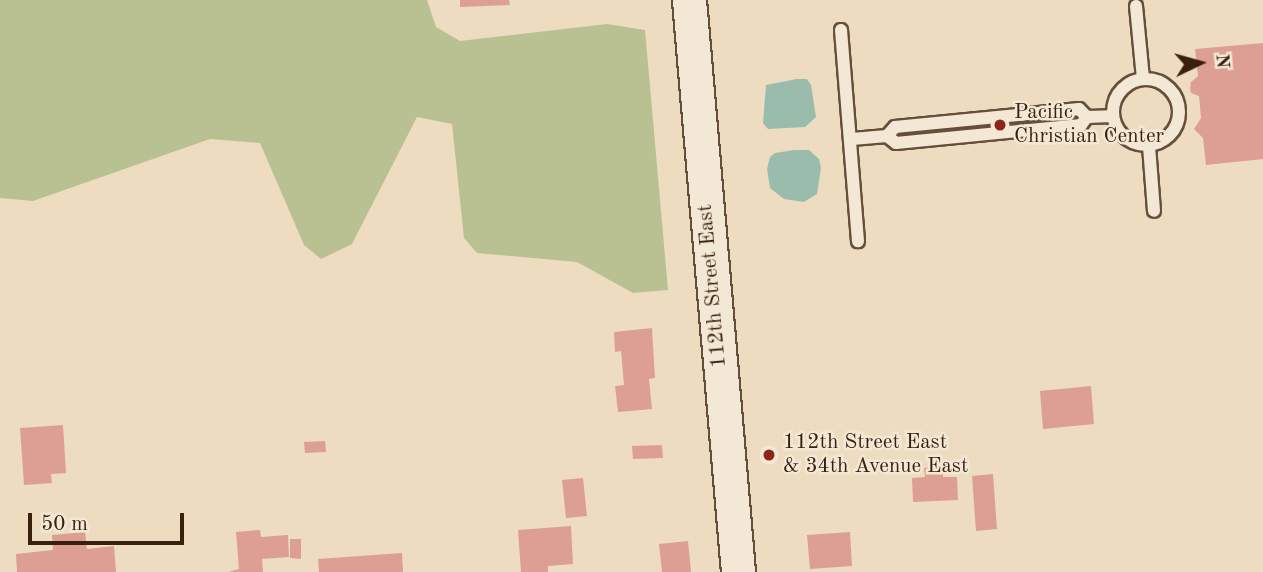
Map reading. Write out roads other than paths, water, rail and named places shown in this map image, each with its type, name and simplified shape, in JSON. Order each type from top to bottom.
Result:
[{"type":"main road","name":"112th Street East","points":[[689,0],[738,572]]},
{"type":"lane","points":[[1136,6],[1143,79]]},
{"type":"lane","points":[[841,30],[852,139],[858,241]]},
{"type":"lane","points":[[1143,79],[1163,83],[1171,90],[1180,109],[1179,120],[1168,138],[1149,146],[1128,141],[1115,126],[1112,116],[1117,95],[1124,87],[1143,79]]},
{"type":"lane","points":[[852,139],[887,136],[896,143],[909,142],[1081,125],[1087,117],[1112,116]]},
{"type":"lane","points":[[1149,146],[1154,211]]},
{"type":"place","name":"Pacific Christian Center","points":[[1000,125]]},
{"type":"place","name":"112th Street East & 34th Avenue East","points":[[769,455]]}]
